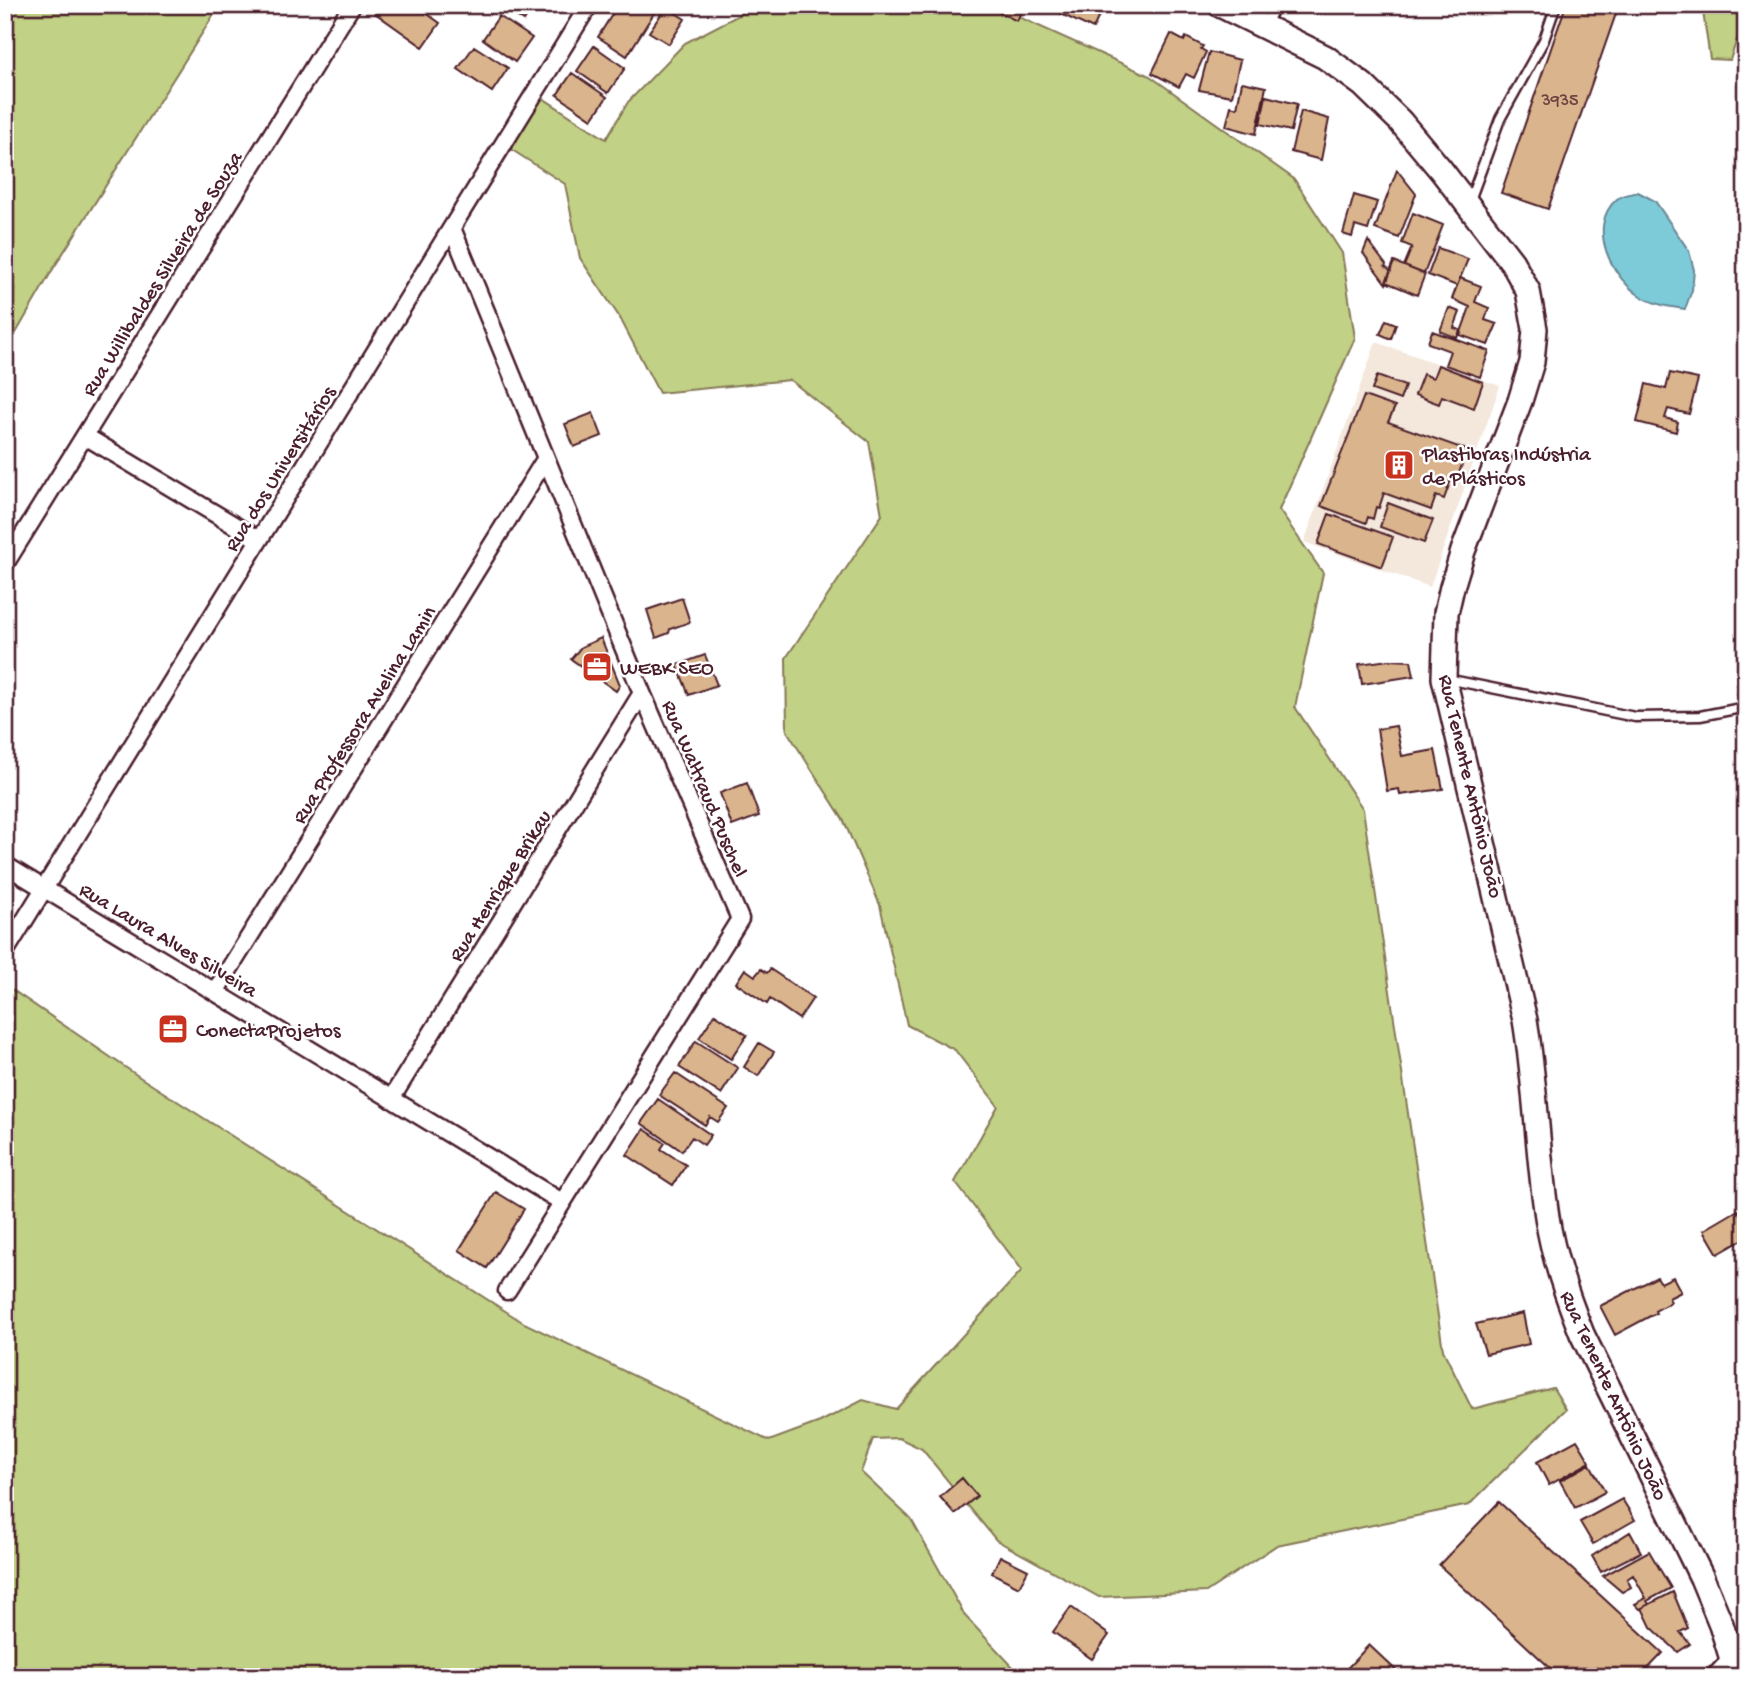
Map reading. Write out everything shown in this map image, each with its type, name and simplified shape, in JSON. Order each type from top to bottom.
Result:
[{"type":"street","name":"Rua Willibaldes Silveira de Souza","points":[[5,564],[352,5]]},
{"type":"street","name":"Rua dos Universitários","points":[[5,952],[589,5]]},
{"type":"street","name":"Rua Tenente Antônio João","points":[[1220,5],[1325,57],[1363,85],[1400,121],[1468,205],[1512,262],[1528,292],[1533,311],[1535,346],[1520,401],[1462,551],[1452,587],[1446,613],[1444,678],[1525,1020],[1532,1060],[1547,1218],[1566,1294],[1582,1334],[1702,1578],[1733,1662]]},
{"type":"street","name":"Rua Waltraud Puschel","points":[[452,228],[642,693],[740,919],[507,1291]]},
{"type":"street","points":[[85,436],[259,540]]},
{"type":"street","name":"Rua Professora Avelina Lamin","points":[[215,992],[546,458]]},
{"type":"street","name":"Rua Henrique Brikau","points":[[391,1099],[642,693]]},
{"type":"street","name":"Rua Laura Alves Silveira","points":[[5,865],[562,1202]]},
{"type":"lane","points":[[1265,26],[1276,5]]},
{"type":"lane","points":[[1468,205],[1500,119],[1544,40],[1556,5]]},
{"type":"lane","points":[[1444,678],[1635,717],[1700,716],[1746,707]]},
{"type":"shaded area","name":"Plastibras Indústria de Plásticos","points":[[1376,342],[1500,386],[1430,587],[1304,542]]},
{"type":"green space","points":[[5,5],[220,5],[53,269],[5,352]]},
{"type":"green space","points":[[758,5],[992,5],[1150,76],[1294,179],[1342,253],[1355,338],[1279,510],[1323,573],[1295,707],[1363,809],[1443,1350],[1472,1409],[1553,1388],[1566,1409],[1469,1505],[1277,1545],[1206,1592],[1099,1597],[996,1540],[922,1449],[899,1438],[873,1439],[861,1472],[911,1519],[965,1616],[1014,1668],[1004,1677],[5,1677],[5,985],[141,1078],[524,1323],[769,1441],[820,1422],[863,1400],[896,1409],[1022,1270],[955,1182],[998,1106],[955,1050],[907,1025],[880,905],[843,819],[787,731],[786,658],[882,515],[869,442],[790,380],[659,393],[620,318],[580,258],[565,184],[509,148],[541,97],[606,139],[628,102],[685,43]]},
{"type":"green space","points":[[1702,5],[1746,5],[1730,60],[1710,59]]},
{"type":"water","points":[[1638,192],[1655,201],[1689,251],[1694,270],[1692,290],[1685,309],[1658,304],[1631,289],[1613,266],[1607,252],[1603,224],[1608,211],[1617,199]]},
{"type":"building","points":[[381,5],[415,5],[440,23],[423,47],[375,13]]},
{"type":"building","points":[[433,5],[450,5],[445,13]]},
{"type":"building","points":[[500,5],[535,5],[524,21]]},
{"type":"building","points":[[618,5],[659,5],[627,56],[598,37]]},
{"type":"building","points":[[984,5],[1024,5],[1017,21]]},
{"type":"building","points":[[1066,5],[1104,5],[1093,29],[1061,14]]},
{"type":"building","points":[[1566,5],[1619,5],[1548,209],[1501,193]]},
{"type":"building","points":[[666,7],[685,19],[669,44],[649,32]]},
{"type":"building","points":[[499,16],[532,38],[515,62],[483,39]]},
{"type":"building","points":[[1171,34],[1184,41],[1186,37],[1203,46],[1201,49],[1206,52],[1194,78],[1186,74],[1179,87],[1152,73]]},
{"type":"building","points":[[474,46],[508,68],[492,92],[458,69]]},
{"type":"building","points":[[594,46],[625,68],[608,93],[577,71]]},
{"type":"building","points":[[1209,52],[1240,60],[1232,96],[1199,90]]},
{"type":"building","points":[[572,73],[607,97],[592,119],[557,95]]},
{"type":"building","points":[[1242,82],[1266,87],[1256,134],[1226,126],[1231,106],[1237,108]]},
{"type":"building","points":[[1266,96],[1297,104],[1291,131],[1260,124]]},
{"type":"building","points":[[1301,111],[1329,119],[1321,160],[1291,152]]},
{"type":"building","points":[[1397,170],[1416,194],[1399,238],[1375,229]]},
{"type":"building","points":[[1354,195],[1377,202],[1368,230],[1355,226],[1352,237],[1343,234]]},
{"type":"building","points":[[1413,213],[1443,225],[1424,274],[1404,266],[1412,247],[1402,243]]},
{"type":"building","points":[[1368,241],[1385,267],[1391,271],[1386,284],[1363,253]]},
{"type":"building","points":[[1438,248],[1468,259],[1457,286],[1428,275]]},
{"type":"building","points":[[1394,262],[1425,274],[1417,295],[1386,282]]},
{"type":"building","points":[[1460,278],[1481,286],[1475,302],[1489,308],[1485,320],[1497,324],[1488,345],[1460,335],[1470,307],[1452,299]]},
{"type":"building","points":[[1449,308],[1460,312],[1454,328],[1460,330],[1457,338],[1440,331]]},
{"type":"building","points":[[1386,320],[1396,324],[1391,339],[1380,334]]},
{"type":"building","points":[[1432,331],[1489,351],[1480,377],[1445,365],[1450,351],[1428,343]]},
{"type":"building","points":[[1438,365],[1483,382],[1474,408],[1442,396],[1439,404],[1415,395],[1423,374],[1433,378]]},
{"type":"building","points":[[1670,373],[1698,379],[1689,414],[1668,409],[1665,418],[1678,422],[1676,432],[1637,422],[1646,384],[1666,389]]},
{"type":"building","points":[[1377,376],[1405,386],[1400,400],[1372,390]]},
{"type":"building","name":"Plastibras Indústria de Plásticos","points":[[1364,396],[1395,407],[1388,422],[1467,450],[1456,482],[1451,480],[1444,499],[1436,496],[1431,510],[1384,493],[1373,519],[1368,517],[1366,523],[1321,506]]},
{"type":"building","points":[[593,413],[602,436],[574,447],[565,424]]},
{"type":"building","points":[[1388,503],[1433,520],[1424,543],[1380,527]]},
{"type":"building","points":[[1329,514],[1393,537],[1382,567],[1318,544]]},
{"type":"building","points":[[682,598],[690,622],[670,629],[669,633],[656,638],[647,610]]},
{"type":"building","name":"WEBK SEO","points":[[601,638],[620,685],[616,691],[571,659],[581,647]]},
{"type":"building","points":[[705,655],[717,685],[689,695],[677,665]]},
{"type":"building","points":[[1389,660],[1411,661],[1414,676],[1362,684],[1359,664]]},
{"type":"building","points":[[1396,726],[1402,756],[1435,750],[1443,789],[1400,795],[1399,789],[1387,791],[1377,729]]},
{"type":"building","points":[[747,783],[759,816],[732,826],[720,793]]},
{"type":"building","points":[[745,969],[755,976],[761,969],[767,973],[770,969],[813,998],[799,1019],[770,999],[767,1004],[736,983]]},
{"type":"building","points":[[715,1014],[747,1035],[731,1059],[699,1038]]},
{"type":"building","points":[[696,1041],[738,1068],[721,1094],[679,1067]]},
{"type":"building","points":[[759,1043],[774,1052],[758,1076],[744,1067]]},
{"type":"building","points":[[675,1073],[728,1108],[718,1122],[710,1117],[705,1125],[659,1095]]},
{"type":"building","points":[[658,1099],[711,1135],[704,1145],[692,1137],[682,1151],[641,1123]]},
{"type":"building","points":[[644,1129],[665,1143],[661,1149],[686,1165],[673,1185],[627,1155]]},
{"type":"building","points":[[496,1192],[524,1209],[487,1268],[459,1250]]},
{"type":"building","points":[[1738,1210],[1746,1223],[1746,1238],[1718,1254],[1704,1230]]},
{"type":"building","points":[[1657,1277],[1661,1283],[1673,1277],[1681,1292],[1669,1298],[1671,1302],[1655,1311],[1656,1313],[1615,1335],[1600,1306]]},
{"type":"building","points":[[1523,1313],[1529,1344],[1486,1354],[1476,1324]]},
{"type":"building","points":[[1577,1440],[1590,1462],[1549,1485],[1537,1462]]},
{"type":"building","points":[[1590,1464],[1605,1492],[1575,1508],[1560,1481]]},
{"type":"building","points":[[962,1478],[977,1496],[955,1514],[940,1497]]},
{"type":"building","points":[[1746,1494],[1746,1511],[1745,1511],[1739,1500]]},
{"type":"building","points":[[1622,1499],[1635,1520],[1593,1544],[1580,1522]]},
{"type":"building","points":[[1499,1502],[1663,1653],[1640,1677],[1560,1677],[1439,1565]]},
{"type":"building","points":[[1630,1532],[1641,1552],[1601,1572],[1592,1556]]},
{"type":"building","points":[[1649,1551],[1671,1588],[1647,1601],[1649,1604],[1640,1609],[1635,1604],[1646,1598],[1633,1575],[1627,1579],[1631,1587],[1622,1592],[1603,1576]]},
{"type":"building","points":[[1000,1556],[1028,1570],[1019,1587],[992,1573]]},
{"type":"building","points":[[1673,1592],[1688,1628],[1680,1632],[1690,1644],[1678,1652],[1651,1627],[1642,1608]]},
{"type":"building","points":[[1071,1607],[1109,1635],[1092,1659],[1053,1632]]},
{"type":"building","points":[[1369,1645],[1403,1677],[1339,1677]]},
{"type":"place","name":"Plastibras Indústria de Plásticos","points":[[1399,465]]},
{"type":"place","name":"WEBK SEO","points":[[597,667]]},
{"type":"place","name":"ConectaProjetos","points":[[173,1029]]}]
